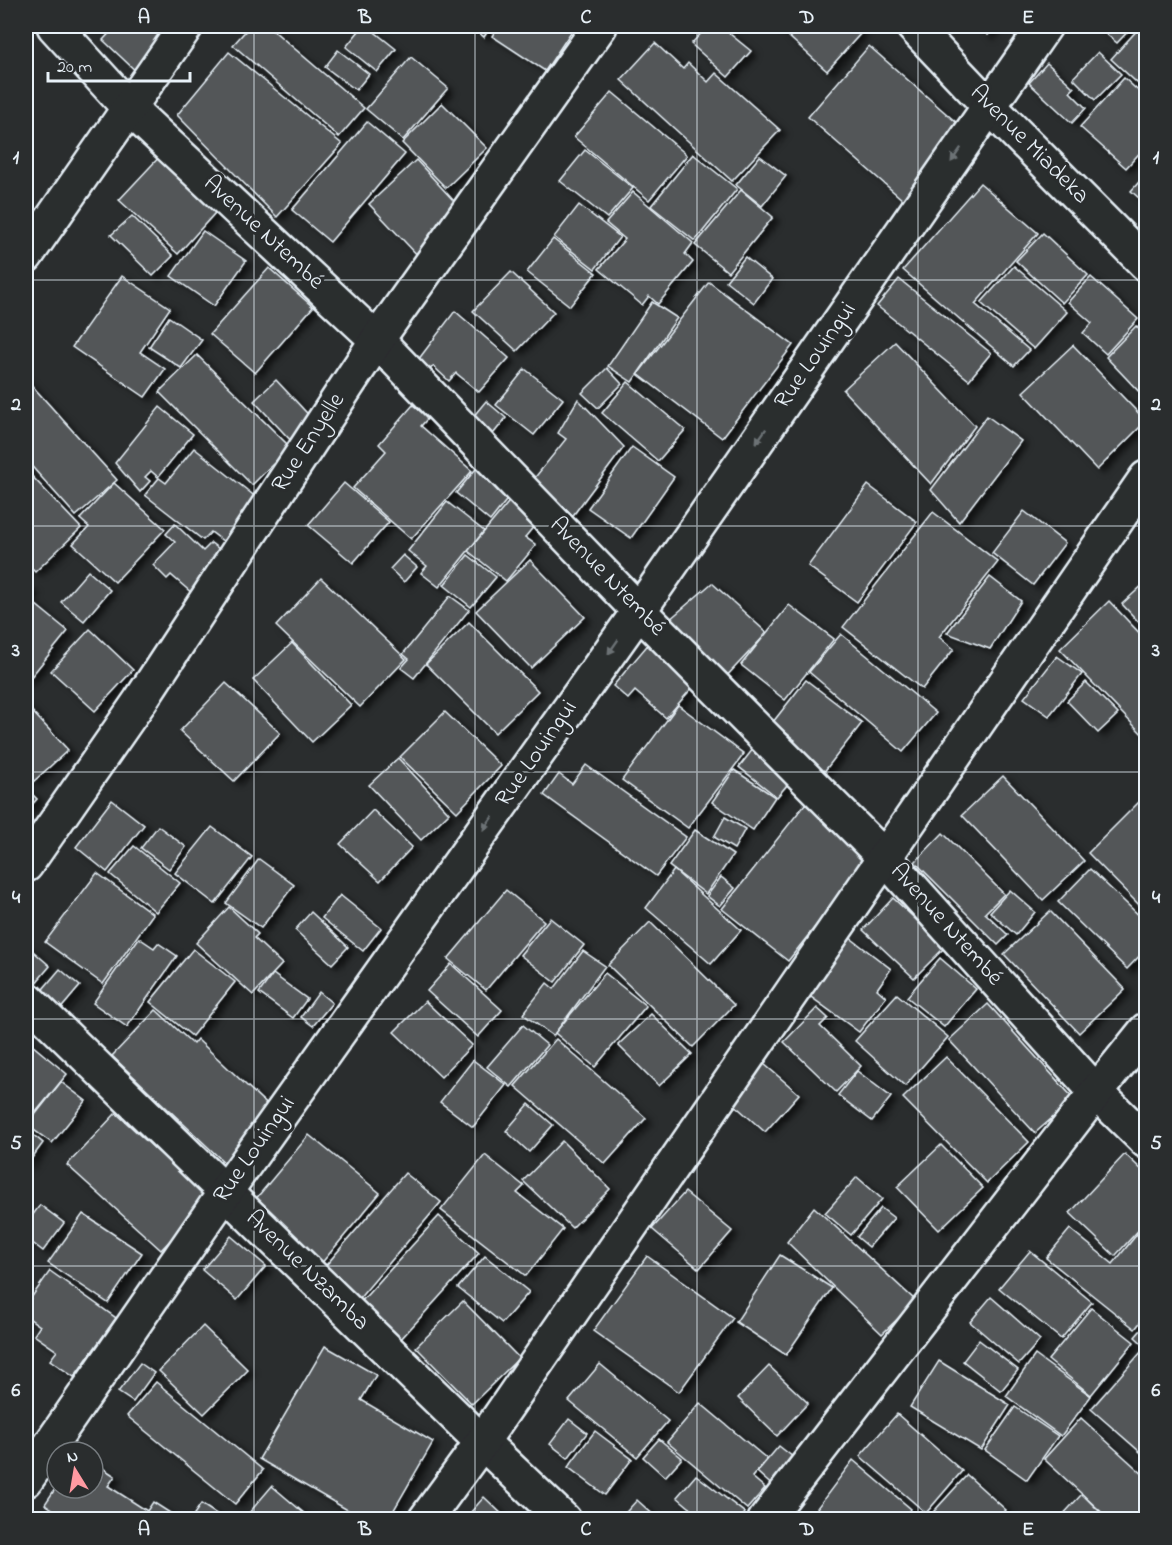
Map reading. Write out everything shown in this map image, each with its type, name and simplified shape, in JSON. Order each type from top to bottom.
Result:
[{"type":"street","name":"Avenue Ntembé","points":[[54,26],[128,107],[377,340],[639,611],[885,858],[1096,1092],[1146,1141]]},
{"type":"street","points":[[26,256],[186,26]]},
{"type":"street","name":"Rue Enyelle","points":[[26,865],[140,701],[377,340],[600,26]]},
{"type":"street","name":"Avenue Miadeka","points":[[913,26],[1146,264]]},
{"type":"street","name":"Rue Louingui","points":[[26,1480],[226,1191],[639,611],[1045,26]]},
{"type":"street","points":[[425,1520],[482,1442],[1146,478]]},
{"type":"street","name":"Avenue Nzamba","points":[[26,998],[564,1520]]},
{"type":"street","points":[[765,1520],[1146,1030]]},
{"type":"building","points":[[98,26],[114,26],[106,33]]},
{"type":"building","points":[[116,26],[153,26],[171,42],[140,75],[103,40]]},
{"type":"building","points":[[250,26],[268,26],[364,108],[339,137],[233,45]]},
{"type":"building","points":[[363,26],[367,26],[396,49],[377,72],[346,47]]},
{"type":"building","points":[[471,26],[491,26],[484,37]]},
{"type":"building","points":[[499,26],[575,26],[545,71],[492,36]]},
{"type":"building","points":[[708,26],[720,26],[751,51],[728,77],[691,44]]},
{"type":"building","points":[[777,26],[853,26],[861,33],[827,71]]},
{"type":"building","points":[[979,26],[997,26],[988,35]]},
{"type":"building","points":[[1097,26],[1133,26],[1117,43]]},
{"type":"building","points":[[1141,26],[1146,26],[1146,91],[1111,59]]},
{"type":"building","points":[[655,43],[683,69],[688,63],[708,82],[716,73],[780,130],[732,181],[621,80]]},
{"type":"building","points":[[869,46],[965,130],[903,200],[808,117]]},
{"type":"building","points":[[338,50],[369,74],[356,90],[325,67]]},
{"type":"building","points":[[229,52],[342,144],[277,217],[177,115]]},
{"type":"building","points":[[1098,52],[1121,74],[1095,100],[1073,78]]},
{"type":"building","points":[[411,57],[448,88],[403,140],[366,109]]},
{"type":"building","points":[[1047,63],[1074,88],[1070,92],[1086,108],[1072,123],[1029,83]]},
{"type":"building","points":[[1124,78],[1146,98],[1146,146],[1126,168],[1080,127]]},
{"type":"building","points":[[612,92],[687,155],[649,200],[574,137]]},
{"type":"building","points":[[442,103],[487,148],[446,188],[402,143]]},
{"type":"building","points":[[367,122],[405,154],[330,242],[292,210]]},
{"type":"building","points":[[585,150],[633,188],[607,218],[560,181]]},
{"type":"building","points":[[164,152],[223,204],[178,254],[119,200]]},
{"type":"building","points":[[693,154],[737,189],[695,241],[651,206]]},
{"type":"building","points":[[760,156],[786,176],[762,206],[736,185]]},
{"type":"building","points":[[416,160],[465,213],[422,260],[369,204]]},
{"type":"building","points":[[1146,174],[1146,204],[1131,191]]},
{"type":"building","points":[[980,183],[1038,233],[975,304],[1029,350],[1014,366],[903,270]]},
{"type":"building","points":[[741,190],[773,217],[728,272],[695,245]]},
{"type":"building","points":[[633,192],[693,243],[685,254],[693,262],[658,304],[649,296],[642,305],[599,269],[625,239],[606,223]]},
{"type":"building","points":[[579,205],[620,237],[595,269],[554,237]]},
{"type":"building","points":[[132,216],[173,256],[153,276],[111,235]]},
{"type":"building","points":[[203,231],[246,261],[214,306],[171,276]]},
{"type":"building","points":[[1043,233],[1088,275],[1062,303],[1016,261]]},
{"type":"building","points":[[553,239],[596,273],[570,306],[527,272]]},
{"type":"building","points":[[745,257],[772,279],[754,303],[726,281]]},
{"type":"building","points":[[1014,266],[1067,312],[1034,349],[981,303]]},
{"type":"building","points":[[269,268],[313,307],[255,373],[210,334]]},
{"type":"building","points":[[511,272],[554,312],[517,351],[473,311]]},
{"type":"building","points":[[122,276],[170,308],[140,352],[165,369],[145,397],[72,347]]},
{"type":"building","points":[[1091,277],[1138,319],[1106,354],[1083,333],[1092,323],[1068,302]]},
{"type":"building","points":[[899,279],[991,353],[969,380],[877,306]]},
{"type":"building","points":[[709,282],[793,345],[722,438],[638,374]]},
{"type":"building","points":[[652,302],[677,318],[632,382],[608,366]]},
{"type":"building","points":[[455,311],[509,358],[479,392],[456,373],[449,381],[433,366],[426,374],[415,364]]},
{"type":"building","points":[[169,317],[202,340],[181,368],[149,347]]},
{"type":"building","points":[[1136,326],[1146,337],[1146,399],[1106,357]]},
{"type":"building","points":[[895,342],[975,426],[931,484],[843,390]]},
{"type":"building","points":[[1073,345],[1146,421],[1097,470],[1023,392]]},
{"type":"building","points":[[197,355],[290,447],[252,485],[159,392]]},
{"type":"building","points":[[607,368],[622,384],[598,408],[582,393]]},
{"type":"building","points":[[525,369],[563,399],[534,435],[496,405]]},
{"type":"building","points":[[26,379],[117,480],[76,516],[26,460]]},
{"type":"building","points":[[276,380],[318,425],[295,445],[254,401]]},
{"type":"building","points":[[628,382],[685,430],[658,461],[602,413]]},
{"type":"building","points":[[578,399],[624,447],[571,518],[533,480],[566,439],[558,433]]},
{"type":"building","points":[[486,401],[506,418],[493,434],[472,418]]},
{"type":"building","points":[[413,405],[428,418],[421,426],[472,471],[411,539],[353,488],[386,451],[379,444]]},
{"type":"building","points":[[160,407],[193,434],[158,477],[151,471],[145,477],[150,481],[140,492],[115,463]]},
{"type":"building","points":[[987,416],[1021,441],[959,522],[931,490]]},
{"type":"building","points":[[632,447],[674,477],[631,538],[588,508]]},
{"type":"building","points":[[194,448],[257,498],[223,541],[211,532],[203,540],[145,495],[159,478],[166,483]]},
{"type":"building","points":[[480,464],[513,492],[490,521],[456,493]]},
{"type":"building","points":[[26,470],[81,528],[35,572],[26,563]]},
{"type":"building","points":[[114,483],[165,529],[115,582],[73,544],[89,527],[80,519]]},
{"type":"building","points":[[344,483],[389,522],[353,563],[308,525]]},
{"type":"building","points":[[868,485],[917,522],[857,602],[808,566]]},
{"type":"building","points":[[513,497],[540,519],[525,537],[536,545],[506,581],[468,551]]},
{"type":"building","points":[[447,502],[484,531],[439,587],[421,573],[427,566],[408,551]]},
{"type":"building","points":[[1024,511],[1065,543],[1033,585],[992,553]]},
{"type":"building","points":[[933,512],[998,562],[939,637],[954,649],[922,689],[843,627]]},
{"type":"building","points":[[175,524],[203,551],[211,543],[227,555],[193,594],[171,575],[167,579],[153,565],[175,542],[166,534]]},
{"type":"building","points":[[403,555],[417,567],[404,582],[390,569]]},
{"type":"building","points":[[468,555],[496,577],[471,607],[444,585]]},
{"type":"building","points":[[530,560],[585,617],[531,668],[476,611]]},
{"type":"building","points":[[88,571],[110,590],[84,621],[61,602]]},
{"type":"building","points":[[990,577],[1021,601],[990,649],[947,633]]},
{"type":"building","points":[[321,578],[406,659],[360,707],[276,626]]},
{"type":"building","points":[[1146,582],[1146,630],[1122,604]]},
{"type":"building","points":[[712,583],[767,633],[722,681],[669,620]]},
{"type":"building","points":[[26,585],[33,592],[26,600]]},
{"type":"building","points":[[450,596],[469,610],[414,678],[401,668],[409,659],[403,654]]},
{"type":"building","points":[[30,600],[68,631],[26,683],[26,605]]},
{"type":"building","points":[[1109,601],[1146,640],[1146,738],[1060,649]]},
{"type":"building","points":[[789,605],[834,639],[785,700],[741,665]]},
{"type":"building","points":[[469,622],[538,691],[495,733],[426,664]]},
{"type":"building","points":[[90,629],[133,670],[95,711],[51,671]]},
{"type":"building","points":[[841,634],[936,713],[903,752],[809,672]]},
{"type":"building","points":[[651,641],[697,682],[666,718],[635,691],[628,699],[613,686]]},
{"type":"building","points":[[292,643],[351,705],[312,742],[253,680]]},
{"type":"building","points":[[1057,656],[1082,674],[1049,716],[1024,698]]},
{"type":"building","points":[[806,680],[862,723],[823,773],[790,746],[795,740],[773,722]]},
{"type":"building","points":[[1086,682],[1118,714],[1098,733],[1067,701]]},
{"type":"building","points":[[226,683],[280,733],[234,781],[180,731]]},
{"type":"building","points":[[26,705],[68,750],[33,782],[26,774]]},
{"type":"building","points":[[678,705],[744,754],[688,828],[622,780]]},
{"type":"building","points":[[445,712],[501,766],[457,812],[400,757]]},
{"type":"building","points":[[753,749],[792,779],[777,797],[739,767]]},
{"type":"building","points":[[398,758],[449,813],[421,840],[369,785]]},
{"type":"building","points":[[586,765],[686,837],[656,876],[544,795],[559,774],[572,784]]},
{"type":"building","points":[[734,770],[775,797],[753,830],[712,802]]},
{"type":"building","points":[[1003,776],[1084,861],[1043,900],[962,815]]},
{"type":"building","points":[[26,788],[37,799],[26,811]]},
{"type":"building","points":[[1146,795],[1146,912],[1088,853]]},
{"type":"building","points":[[112,800],[144,825],[107,872],[76,847]]},
{"type":"building","points":[[805,804],[871,856],[788,961],[722,909]]},
{"type":"building","points":[[373,810],[412,847],[380,881],[340,844]]},
{"type":"building","points":[[725,817],[745,829],[734,849],[714,837]]},
{"type":"building","points":[[158,826],[186,847],[169,869],[141,848]]},
{"type":"building","points":[[212,827],[252,857],[215,904],[175,873]]},
{"type":"building","points":[[695,830],[733,855],[706,894],[669,866]]},
{"type":"building","points":[[943,833],[1004,894],[985,913],[1008,935],[998,945],[915,862]]},
{"type":"building","points":[[134,846],[180,883],[156,912],[110,874]]},
{"type":"building","points":[[259,859],[294,885],[261,928],[226,903]]},
{"type":"building","points":[[1090,869],[1146,922],[1146,949],[1127,969],[1058,902]]},
{"type":"building","points":[[674,870],[741,930],[711,964],[646,908]]},
{"type":"building","points":[[97,873],[153,914],[103,984],[45,942]]},
{"type":"building","points":[[721,877],[735,888],[720,906],[707,896]]},
{"type":"building","points":[[506,890],[544,921],[486,990],[448,959]]},
{"type":"building","points":[[1010,890],[1035,912],[1016,935],[990,912]]},
{"type":"building","points":[[340,895],[381,928],[363,951],[322,918]]},
{"type":"building","points":[[893,898],[945,947],[914,978],[863,930]]},
{"type":"building","points":[[229,907],[258,934],[254,938],[282,964],[253,995],[196,943]]},
{"type":"building","points":[[1050,911],[1125,989],[1079,1033],[1004,954]]},
{"type":"building","points":[[311,912],[348,947],[332,964],[295,930]]},
{"type":"building","points":[[550,918],[584,945],[555,982],[520,955]]},
{"type":"building","points":[[650,922],[734,1005],[693,1047],[608,965]]},
{"type":"building","points":[[849,937],[891,969],[877,989],[886,997],[859,1032],[807,994]]},
{"type":"building","points":[[139,938],[154,948],[158,943],[177,956],[127,1027],[93,1003]]},
{"type":"building","points":[[26,945],[50,966],[34,985],[26,977]]},
{"type":"building","points":[[193,949],[235,982],[192,1036],[150,1002]]},
{"type":"building","points":[[583,951],[605,966],[553,1036],[523,1014],[547,983],[554,989]]},
{"type":"building","points":[[940,958],[976,989],[944,1027],[907,997]]},
{"type":"building","points":[[451,964],[502,1010],[478,1037],[427,991]]},
{"type":"building","points":[[60,969],[80,986],[58,1012],[38,995]]},
{"type":"building","points":[[605,973],[646,1006],[595,1067],[555,1033]]},
{"type":"building","points":[[273,974],[307,999],[293,1018],[259,993]]},
{"type":"building","points":[[319,992],[332,1003],[313,1026],[301,1017]]},
{"type":"building","points":[[897,994],[948,1037],[905,1086],[855,1041]]},
{"type":"building","points":[[425,1001],[472,1045],[441,1077],[394,1032]]},
{"type":"building","points":[[988,1004],[1074,1099],[1035,1133],[949,1040]]},
{"type":"building","points":[[817,1008],[828,1018],[820,1026],[861,1066],[836,1092],[784,1042]]},
{"type":"building","points":[[156,1010],[193,1044],[197,1039],[278,1115],[228,1166],[112,1056]]},
{"type":"building","points":[[651,1014],[692,1054],[659,1086],[618,1045]]},
{"type":"building","points":[[523,1025],[547,1045],[511,1087],[487,1067]]},
{"type":"building","points":[[556,1039],[646,1118],[605,1164],[515,1086]]},
{"type":"building","points":[[26,1040],[67,1074],[27,1123],[26,1122]]},
{"type":"building","points":[[946,1057],[1029,1142],[987,1183],[903,1098]]},
{"type":"building","points":[[473,1060],[506,1085],[473,1127],[440,1102]]},
{"type":"building","points":[[764,1064],[799,1094],[765,1132],[730,1101]]},
{"type":"building","points":[[857,1071],[891,1097],[872,1121],[838,1095]]},
{"type":"building","points":[[61,1082],[86,1101],[52,1143],[27,1125]]},
{"type":"building","points":[[529,1104],[553,1125],[529,1152],[506,1131]]},
{"type":"building","points":[[116,1113],[209,1199],[161,1250],[67,1165]]},
{"type":"building","points":[[26,1129],[43,1143],[26,1166]]},
{"type":"building","points":[[309,1135],[380,1193],[320,1265],[249,1207]]},
{"type":"building","points":[[562,1141],[610,1189],[572,1228],[523,1181]]},
{"type":"building","points":[[941,1145],[983,1188],[939,1230],[897,1187]]},
{"type":"building","points":[[1125,1154],[1146,1174],[1146,1222],[1115,1256],[1070,1213]]},
{"type":"building","points":[[485,1155],[524,1186],[517,1193],[563,1229],[526,1276],[441,1210]]},
{"type":"building","points":[[405,1173],[441,1202],[358,1300],[322,1270]]},
{"type":"building","points":[[857,1177],[882,1199],[851,1235],[825,1213]]},
{"type":"building","points":[[685,1192],[732,1231],[699,1269],[652,1229]]},
{"type":"building","points":[[40,1205],[64,1223],[43,1251],[26,1238],[26,1224]]},
{"type":"building","points":[[814,1207],[916,1301],[882,1334],[787,1242]]},
{"type":"building","points":[[881,1208],[894,1218],[869,1247],[857,1237]]},
{"type":"building","points":[[83,1214],[142,1253],[108,1303],[48,1263]]},
{"type":"building","points":[[439,1216],[479,1253],[400,1340],[359,1304]]},
{"type":"building","points":[[1146,1223],[1146,1315],[1135,1329],[1046,1258],[1070,1229],[1113,1264]]},
{"type":"building","points":[[231,1236],[266,1266],[237,1300],[202,1270]]},
{"type":"building","points":[[1030,1251],[1092,1302],[1061,1339],[999,1288]]},
{"type":"building","points":[[780,1255],[832,1288],[786,1355],[736,1322]]},
{"type":"building","points":[[485,1256],[529,1292],[502,1323],[458,1288]]},
{"type":"building","points":[[647,1256],[733,1318],[679,1392],[593,1331]]},
{"type":"building","points":[[50,1271],[116,1318],[74,1377],[50,1360],[57,1351],[34,1335],[40,1326],[26,1316],[26,1305]]},
{"type":"building","points":[[991,1297],[1040,1340],[1019,1364],[970,1322]]},
{"type":"building","points":[[463,1301],[519,1358],[472,1404],[416,1347]]},
{"type":"building","points":[[1091,1308],[1134,1342],[1091,1395],[1048,1360]]},
{"type":"building","points":[[1146,1324],[1146,1347],[1135,1337]]},
{"type":"building","points":[[203,1326],[248,1370],[204,1414],[159,1371]]},
{"type":"building","points":[[979,1340],[1018,1370],[1001,1391],[963,1361]]},
{"type":"building","points":[[325,1346],[376,1375],[361,1400],[433,1442],[388,1520],[365,1520],[259,1459]]},
{"type":"building","points":[[1142,1351],[1146,1355],[1146,1457],[1091,1409]]},
{"type":"building","points":[[1035,1355],[1091,1396],[1061,1436],[1006,1396]]},
{"type":"building","points":[[939,1361],[1010,1405],[981,1450],[910,1407]]},
{"type":"building","points":[[140,1363],[154,1373],[133,1402],[118,1392]]},
{"type":"building","points":[[600,1364],[668,1421],[637,1457],[569,1401]]},
{"type":"building","points":[[769,1366],[808,1403],[777,1436],[738,1398]]},
{"type":"building","points":[[156,1382],[263,1470],[235,1504],[127,1416]]},
{"type":"building","points":[[700,1403],[767,1459],[752,1477],[765,1488],[747,1509],[667,1442]]},
{"type":"building","points":[[1015,1407],[1058,1436],[1027,1480],[985,1450]]},
{"type":"building","points":[[897,1414],[962,1471],[926,1513],[860,1456]]},
{"type":"building","points":[[1081,1418],[1146,1477],[1146,1520],[1110,1520],[1044,1459]]},
{"type":"building","points":[[569,1419],[587,1433],[568,1458],[550,1444]]},
{"type":"building","points":[[595,1431],[632,1459],[605,1495],[568,1467]]},
{"type":"building","points":[[659,1439],[682,1458],[665,1477],[643,1457]]},
{"type":"building","points":[[779,1446],[798,1461],[776,1489],[757,1472]]},
{"type":"building","points":[[853,1460],[911,1509],[898,1520],[832,1520],[817,1508]]},
{"type":"building","points":[[105,1470],[115,1476],[108,1486],[147,1511],[153,1502],[181,1520],[69,1520],[45,1504],[48,1500],[105,1500]]},
{"type":"building","points":[[696,1475],[745,1513],[740,1520],[688,1520],[695,1512],[677,1497]]},
{"type":"building","points":[[967,1475],[1006,1510],[997,1520],[926,1520]]},
{"type":"building","points":[[272,1486],[312,1520],[243,1520]]},
{"type":"building","points":[[1082,1494],[1108,1520],[1058,1520]]},
{"type":"building","points":[[484,1497],[508,1520],[464,1520]]},
{"type":"building","points":[[637,1500],[659,1520],[619,1520]]},
{"type":"building","points":[[201,1504],[218,1515],[215,1520],[190,1520]]},
{"type":"building","points":[[910,1513],[917,1520],[903,1520]]}]
